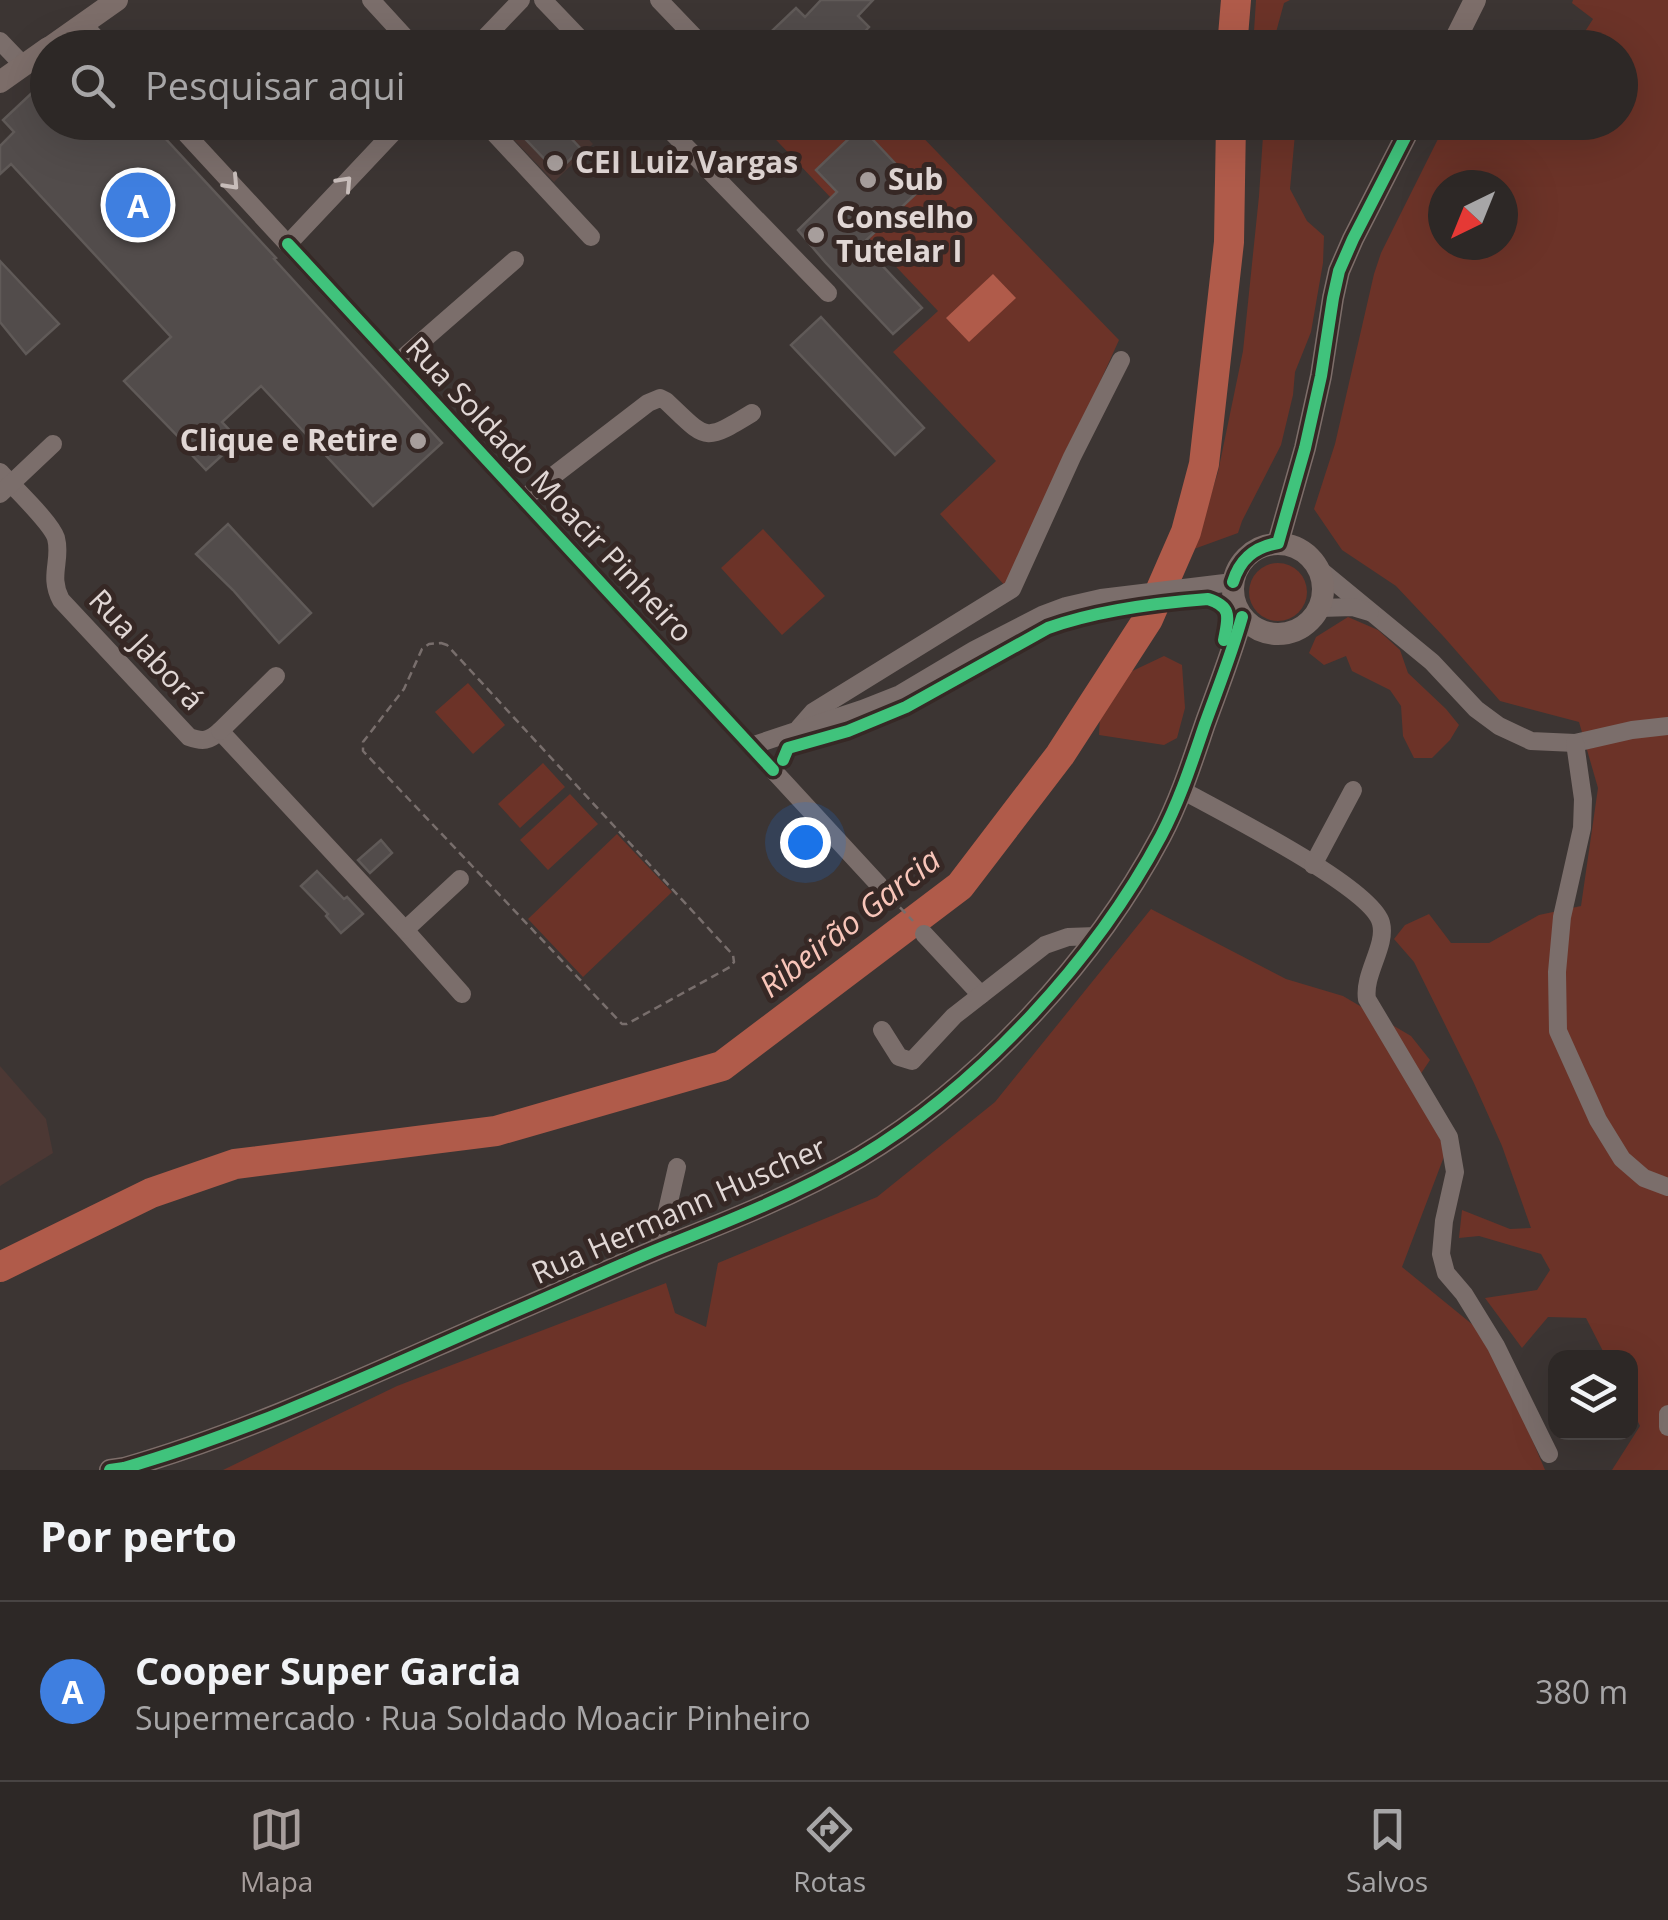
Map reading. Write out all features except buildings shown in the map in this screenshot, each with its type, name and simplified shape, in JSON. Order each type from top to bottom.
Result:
[{"type":"main road","points":[[76,30],[118,0]]},
{"type":"main road","points":[[1460,30],[1475,0]]},
{"type":"main road","points":[[0,82],[30,61]]},
{"type":"main road","points":[[1278,544],[1305,448],[1340,271],[1404,140]]},
{"type":"main road","points":[[1286,544],[1302,550],[1319,569],[1324,588],[1320,608],[1308,624],[1284,635],[1271,634],[1242,617],[1234,600],[1233,582],[1237,570],[1254,551],[1286,544]]},
{"type":"main road","name":"Rua Hermann Huscher","points":[[110,1470],[219,1438],[749,1214],[909,1126],[957,1088],[1018,1028],[1059,984],[1132,888],[1182,790],[1242,617]]},
{"type":"main road","name":"Rua Hermann Huscher","points":[[1221,680],[1271,634]]},
{"type":"street","points":[[370,0],[398,30]]},
{"type":"street","points":[[493,30],[522,0]]},
{"type":"street","points":[[543,0],[572,30]]},
{"type":"street","points":[[660,0],[688,30]]},
{"type":"street","points":[[84,25],[89,30]]},
{"type":"street","points":[[0,41],[23,66]]},
{"type":"street","name":"Rua Soldado Moacir Pinheiro","points":[[192,140],[880,885]]},
{"type":"street","points":[[288,244],[386,140]]},
{"type":"street","points":[[501,140],[591,237]]},
{"type":"street","points":[[679,140],[828,293]]},
{"type":"street","points":[[398,362],[514,260]]},
{"type":"street","points":[[798,729],[813,712],[1012,589],[1121,360]]},
{"type":"street","points":[[523,499],[648,403],[660,398],[701,433],[717,434],[752,413]]},
{"type":"street","points":[[4,483],[53,444]]},
{"type":"street","name":"Rua Jaborá","points":[[4,483],[50,527],[56,540],[54,588],[61,600],[189,737],[211,740],[220,731],[462,994]]},
{"type":"street","points":[[1319,569],[1432,662],[1476,709],[1499,726],[1531,741],[1575,743],[1668,726]]},
{"type":"street","points":[[751,746],[900,694],[974,650],[1066,606],[1233,582]]},
{"type":"street","points":[[1320,608],[1353,607],[1375,614]]},
{"type":"street","points":[[220,731],[276,676]]},
{"type":"street","points":[[1575,743],[1583,799],[1582,828],[1562,917],[1557,972],[1558,1031],[1598,1120],[1622,1159],[1644,1178],[1668,1186]]},
{"type":"street","points":[[1182,790],[1313,864],[1365,900],[1381,924],[1366,992],[1368,999],[1449,1137],[1455,1172],[1441,1254],[1446,1274],[1464,1294],[1496,1346],[1549,1454]]},
{"type":"street","points":[[1313,864],[1352,790]]},
{"type":"street","points":[[405,930],[460,879]]},
{"type":"street","points":[[924,934],[981,995]]},
{"type":"street","points":[[882,1030],[898,1057],[912,1061],[954,1016],[1044,945],[1068,937],[1096,936]]},
{"type":"street","points":[[658,1250],[677,1167]]},
{"type":"street","points":[[1668,1414],[1668,1426]]},
{"type":"path","points":[[429,644],[447,645],[734,955],[730,967],[627,1024],[618,1021],[363,751],[363,742],[404,689],[422,649],[429,644]]},
{"type":"path","points":[[880,885],[924,934]]},
{"type":"shaded area","points":[[1256,0],[1290,0],[1284,3],[1277,30],[1254,30]]},
{"type":"shaded area","points":[[1573,0],[1668,0],[1668,1470],[1612,1470],[1631,1440],[1638,1440],[1638,1350],[1602,1350],[1586,1318],[1548,1317],[1522,1348],[1485,1298],[1537,1290],[1550,1270],[1541,1254],[1479,1236],[1459,1238],[1462,1210],[1510,1229],[1531,1228],[1502,1146],[1473,1081],[1414,962],[1394,939],[1405,925],[1429,914],[1451,943],[1489,943],[1539,915],[1581,906],[1598,788],[1579,722],[1500,701],[1396,586],[1342,550],[1314,509],[1335,444],[1381,253],[1438,140],[1638,140],[1638,30],[1586,30],[1593,19]]},
{"type":"shaded area","points":[[514,140],[589,140],[593,144],[554,182]]},
{"type":"shaded area","points":[[776,140],[925,140],[1119,340],[1007,588],[940,514],[996,461],[893,352],[938,311]]},
{"type":"shaded area","points":[[1263,140],[1294,140],[1290,189],[1307,221],[1324,236],[1311,332],[1295,372],[1281,445],[1238,533],[1194,549],[1218,472],[1243,351]]},
{"type":"shaded area","points":[[993,274],[1016,298],[969,342],[946,318]]},
{"type":"shaded area","points":[[763,529],[825,596],[782,635],[721,568]]},
{"type":"shaded area","points":[[1278,563],[1298,572],[1307,592],[1298,612],[1278,621],[1258,612],[1249,592],[1258,572]]},
{"type":"shaded area","points":[[1348,617],[1378,630],[1400,650],[1408,673],[1459,725],[1432,758],[1414,758],[1403,736],[1401,706],[1390,690],[1352,671],[1346,656],[1324,665],[1309,653],[1316,637]]},
{"type":"shaded area","points":[[1164,656],[1182,665],[1185,708],[1177,738],[1164,745],[1099,735],[1100,717],[1126,674]]},
{"type":"shaded area","points":[[468,683],[505,725],[473,754],[435,712]]},
{"type":"shaded area","points":[[543,763],[565,787],[520,828],[498,804]]},
{"type":"shaded area","points":[[570,794],[598,824],[548,870],[520,840]]},
{"type":"shaded area","points":[[617,834],[672,892],[583,977],[528,919]]},
{"type":"shaded area","points":[[1151,909],[1286,979],[1343,996],[1411,1036],[1430,1060],[1420,1075],[1445,1154],[1402,1267],[1489,1338],[1545,1470],[223,1470],[397,1386],[666,1283],[675,1313],[706,1327],[718,1263],[877,1197],[995,1102]]},
{"type":"shaded area","points":[[0,1066],[46,1119],[53,1153],[0,1186]]},
{"type":"waterway","name":"Ribeirão Garcia","points":[[1234,30],[1236,0]]},
{"type":"waterway","name":"Ribeirão Garcia","points":[[0,1267],[151,1193],[235,1164],[496,1131],[722,1066],[960,886],[1060,755],[1148,619],[1186,532],[1204,464],[1229,242],[1231,140]]},
{"type":"cycle path","points":[[1233,582],[1249,555],[1278,543],[1305,448],[1339,271],[1404,140]]},
{"type":"cycle path","points":[[288,244],[773,770]]},
{"type":"cycle path","points":[[783,760],[788,748],[848,731],[906,707],[1048,628],[1087,616],[1208,599],[1225,610],[1224,640]]},
{"type":"cycle path","points":[[110,1470],[176,1452],[329,1393],[787,1195],[905,1128],[991,1056],[1031,1016],[1103,928],[1134,882],[1180,795],[1242,617]]},
{"type":"place","name":"CEI Luiz Vargas","points":[[555,163]]},
{"type":"place","name":"Sub","points":[[868,180]]},
{"type":"place","name":"Cooper Super Garcia","points":[[138,205]]},
{"type":"place","name":"Conselho Tutelar I","points":[[816,235]]},
{"type":"place","name":"Clique e Retire","points":[[418,441]]}]
